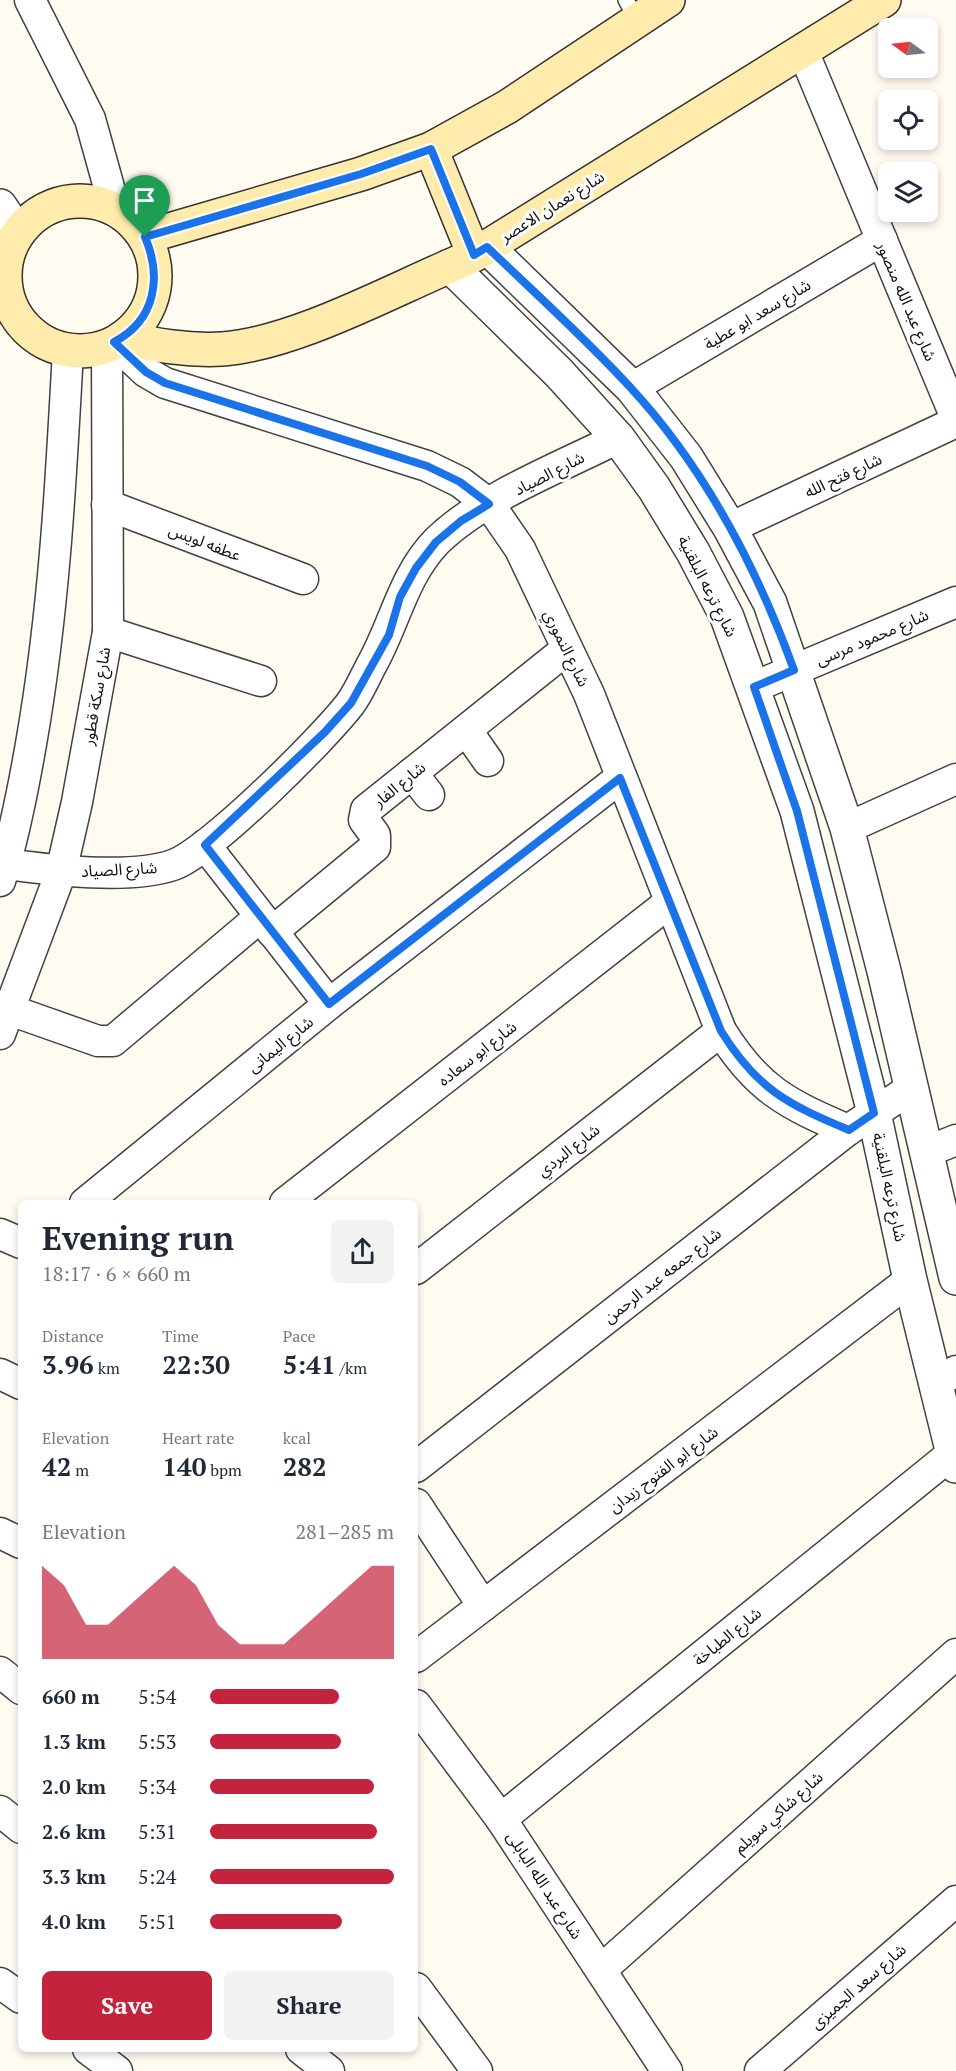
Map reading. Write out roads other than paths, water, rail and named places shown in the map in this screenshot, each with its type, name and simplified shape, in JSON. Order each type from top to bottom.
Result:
[{"type":"main road","points":[[145,237],[361,174],[431,149],[507,107],[632,10],[668,0]]},
{"type":"main road","name":"شارع نعمان الاعصر","points":[[115,342],[172,349],[223,349],[273,340],[470,256],[884,0]]},
{"type":"main road","points":[[431,149],[470,256]]},
{"type":"main road","points":[[89,201],[115,209],[127,216],[145,237],[152,254],[156,273],[154,292],[142,318],[115,342],[88,350],[68,350],[51,345],[11,321],[11,304],[6,282],[11,235],[37,214],[62,202],[89,201]]},
{"type":"street","points":[[30,0],[67,69],[90,119],[115,209]]},
{"type":"street","name":"شارع عبد الله منصور","points":[[803,51],[956,420]]},
{"type":"street","points":[[0,206],[11,235]]},
{"type":"street","name":"شارع سعد ابو عطية","points":[[632,388],[882,240]]},
{"type":"street","points":[[470,256],[632,388],[686,457],[730,528],[770,603],[847,828],[884,971],[956,1278]]},
{"type":"street","name":"شارع ترعه البلقنية","points":[[470,256],[559,372],[618,438],[654,488],[693,552],[727,617],[797,811],[843,990],[861,1121],[910,1280],[946,1377],[955,1460]]},
{"type":"street","name":"شارع النموري","points":[[115,342],[146,372],[165,383],[427,466],[460,482],[489,504],[520,549],[589,693],[620,778],[721,1031],[737,1058],[775,1094],[861,1121]]},
{"type":"street","name":"شارع سكة قطور","points":[[5,1022],[61,872],[77,802],[108,632],[107,505],[115,342]]},
{"type":"street","points":[[3,873],[22,792],[38,706],[57,554],[68,350]]},
{"type":"street","name":"شارع فتح الله","points":[[730,528],[956,420]]},
{"type":"street","name":"شارع الصياد","points":[[3,873],[158,869],[191,856],[317,740],[351,703],[389,635],[400,597],[416,568],[436,542],[461,521],[489,504],[618,438]]},
{"type":"street","name":"عطفه لويس","points":[[107,505],[303,579]]},
{"type":"street","name":"شارع محمود مرسى","points":[[754,687],[956,602]]},
{"type":"street","points":[[108,632],[261,681]]},
{"type":"street","name":"شارع الفار","points":[[5,1022],[98,1041],[113,1041],[266,924],[372,850],[377,839],[364,819],[366,810],[420,784],[467,731],[567,649]]},
{"type":"street","points":[[467,731],[488,761]]},
{"type":"street","name":"شارع اليمانى","points":[[89,1200],[329,1004],[620,778]]},
{"type":"street","points":[[847,828],[956,779]]},
{"type":"street","points":[[205,845],[329,1004]]},
{"type":"street","name":"شارع ابو سعاده","points":[[289,1200],[670,902]]},
{"type":"street","points":[[843,990],[884,971]]},
{"type":"street","name":"شارع البردي","points":[[418,1267],[721,1031]]},
{"type":"street","name":"شارع جمعه عبد الرحمن","points":[[418,1465],[861,1121],[912,1088]]},
{"type":"street","points":[[926,1152],[956,1140]]},
{"type":"street","points":[[0,1234],[18,1242]]},
{"type":"street","name":"شارع ابو الفتوح زيدان","points":[[418,1655],[910,1280]]},
{"type":"street","points":[[0,1374],[18,1383]]},
{"type":"street","name":"شارع الطباخة","points":[[501,1819],[955,1460]]},
{"type":"street","points":[[418,1507],[483,1606]]},
{"type":"street","points":[[0,1533],[18,1542]]},
{"type":"street","name":"شارع شاكي سويلم","points":[[601,1970],[956,1654]]},
{"type":"street","points":[[0,1672],[18,1687]]},
{"type":"street","name":"شارع عبد الله البابلى","points":[[418,1708],[501,1819],[667,2071]]},
{"type":"street","points":[[0,1811],[18,1826]]},
{"type":"street","name":"شارع سعد الجميزى","points":[[760,2071],[956,1901]]},
{"type":"street","points":[[0,1983],[18,1996]]},
{"type":"street","points":[[418,1991],[477,2071]]},
{"type":"street","points":[[92,2052],[117,2071]]},
{"type":"street","points":[[305,2052],[329,2071]]}]
